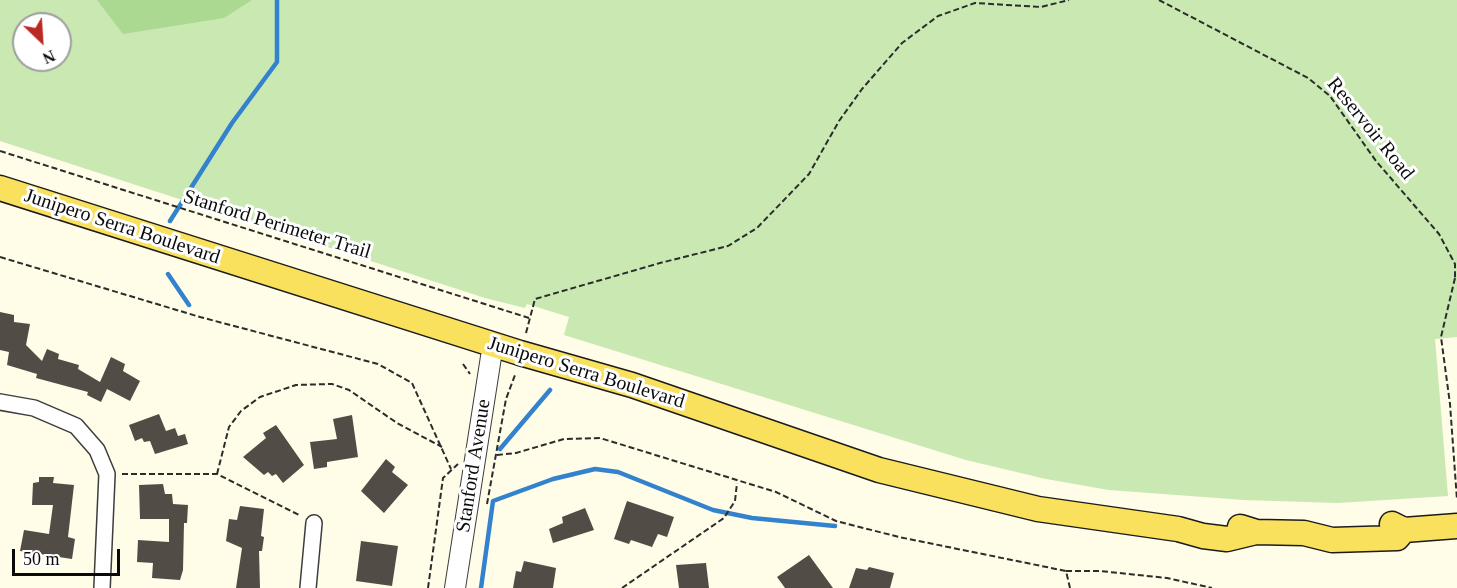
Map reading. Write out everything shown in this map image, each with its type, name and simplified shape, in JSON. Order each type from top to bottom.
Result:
[{"type":"main road","name":"Junipero Serra Boulevard","points":[[0,188],[493,344],[632,385],[879,470],[1038,509],[1178,529],[1224,524],[1256,532],[1305,533],[1328,527],[1396,524],[1404,530],[1457,526]]},
{"type":"street","name":"Stanford Avenue","points":[[455,588],[493,344]]},
{"type":"street","points":[[0,402],[34,408],[76,426],[97,450],[108,474],[102,588]]},
{"type":"street","points":[[308,588],[314,523]]},
{"type":"path","points":[[525,335],[535,299],[660,262],[728,246],[757,228],[809,174],[839,121],[862,89],[902,43],[938,16],[975,3],[1041,8],[1069,0]]},
{"type":"path","name":"Reservoir Road","points":[[1159,0],[1308,78],[1330,96],[1376,161],[1439,234],[1455,264],[1456,278]]},
{"type":"path","name":"Stanford Perimeter Trail","points":[[0,151],[530,318]]},
{"type":"path","points":[[0,257],[200,317],[378,364],[412,383],[451,469]]},
{"type":"path","points":[[1456,278],[1441,337],[1457,500]]},
{"type":"path","points":[[463,364],[471,376]]},
{"type":"path","points":[[486,506],[506,399],[515,375]]},
{"type":"path","points":[[217,474],[229,427],[241,411],[260,398],[296,385],[332,384],[349,390],[397,423],[442,447]]},
{"type":"path","points":[[497,455],[516,453],[564,439],[600,438],[737,482],[776,492],[836,521],[899,537],[1066,571],[1100,571],[1167,578],[1212,588]]},
{"type":"path","points":[[428,588],[443,478],[460,462]]},
{"type":"path","points":[[108,474],[217,474],[314,523]]},
{"type":"path","points":[[622,588],[701,536],[724,518],[735,501],[737,482]]},
{"type":"path","points":[[1066,571],[1070,588]]},
{"type":"green space","points":[[0,0],[1457,0],[1457,337],[1435,339],[1448,496],[1338,503],[1244,500],[1109,490],[1046,479],[966,460],[564,335],[569,317],[527,304],[525,308],[485,298],[0,141]]},
{"type":"green space","points":[[97,0],[252,0],[224,18],[123,34]]},
{"type":"building","points":[[0,312],[14,315],[14,322],[30,324],[26,345],[42,361],[47,349],[59,354],[58,359],[79,365],[78,369],[100,382],[111,357],[125,364],[123,371],[140,381],[130,401],[107,389],[101,402],[87,395],[88,392],[36,378],[37,374],[7,365],[9,352],[0,350]]},
{"type":"building","points":[[159,414],[166,431],[175,428],[178,436],[185,434],[188,444],[155,454],[150,441],[144,442],[142,438],[135,441],[129,425]]},
{"type":"building","points":[[352,415],[358,457],[327,462],[327,467],[314,469],[310,442],[337,439],[333,419]]},
{"type":"building","points":[[276,425],[304,465],[283,483],[276,474],[272,476],[268,472],[264,475],[243,457],[266,438],[263,433]]},
{"type":"building","points":[[386,459],[395,467],[392,472],[408,485],[384,513],[361,491]]},
{"type":"building","points":[[39,477],[54,477],[53,483],[74,485],[68,537],[75,539],[72,559],[20,551],[24,530],[49,534],[53,505],[32,505],[33,483],[39,482]]},
{"type":"building","points":[[163,484],[165,494],[172,494],[173,504],[188,505],[187,523],[184,523],[183,570],[180,580],[152,578],[153,563],[137,562],[138,540],[169,542],[169,519],[140,519],[139,485]]},
{"type":"building","points":[[627,501],[674,517],[667,537],[658,534],[652,547],[631,540],[629,544],[614,539]]},
{"type":"building","points":[[240,506],[264,509],[261,536],[264,537],[262,551],[259,551],[260,588],[236,588],[242,548],[226,541],[229,519],[237,520]]},
{"type":"building","points":[[585,508],[594,530],[553,543],[549,529],[563,523],[562,517]]},
{"type":"building","points":[[361,541],[398,546],[392,586],[356,581]]},
{"type":"building","points":[[809,555],[833,588],[785,588],[777,577]]},
{"type":"building","points":[[524,561],[556,568],[553,588],[513,588],[516,571],[521,572]]},
{"type":"building","points":[[706,563],[709,588],[679,588],[676,565]]},
{"type":"building","points":[[869,567],[894,573],[890,588],[849,588],[856,568],[867,570]]},
{"type":"waterway","points":[[170,221],[232,123],[277,62],[277,0]]},
{"type":"waterway","points":[[168,274],[189,305]]},
{"type":"waterway","points":[[500,449],[550,390]]},
{"type":"waterway","points":[[481,588],[493,501],[553,479],[595,469],[618,472],[713,510],[752,518],[835,526]]}]
